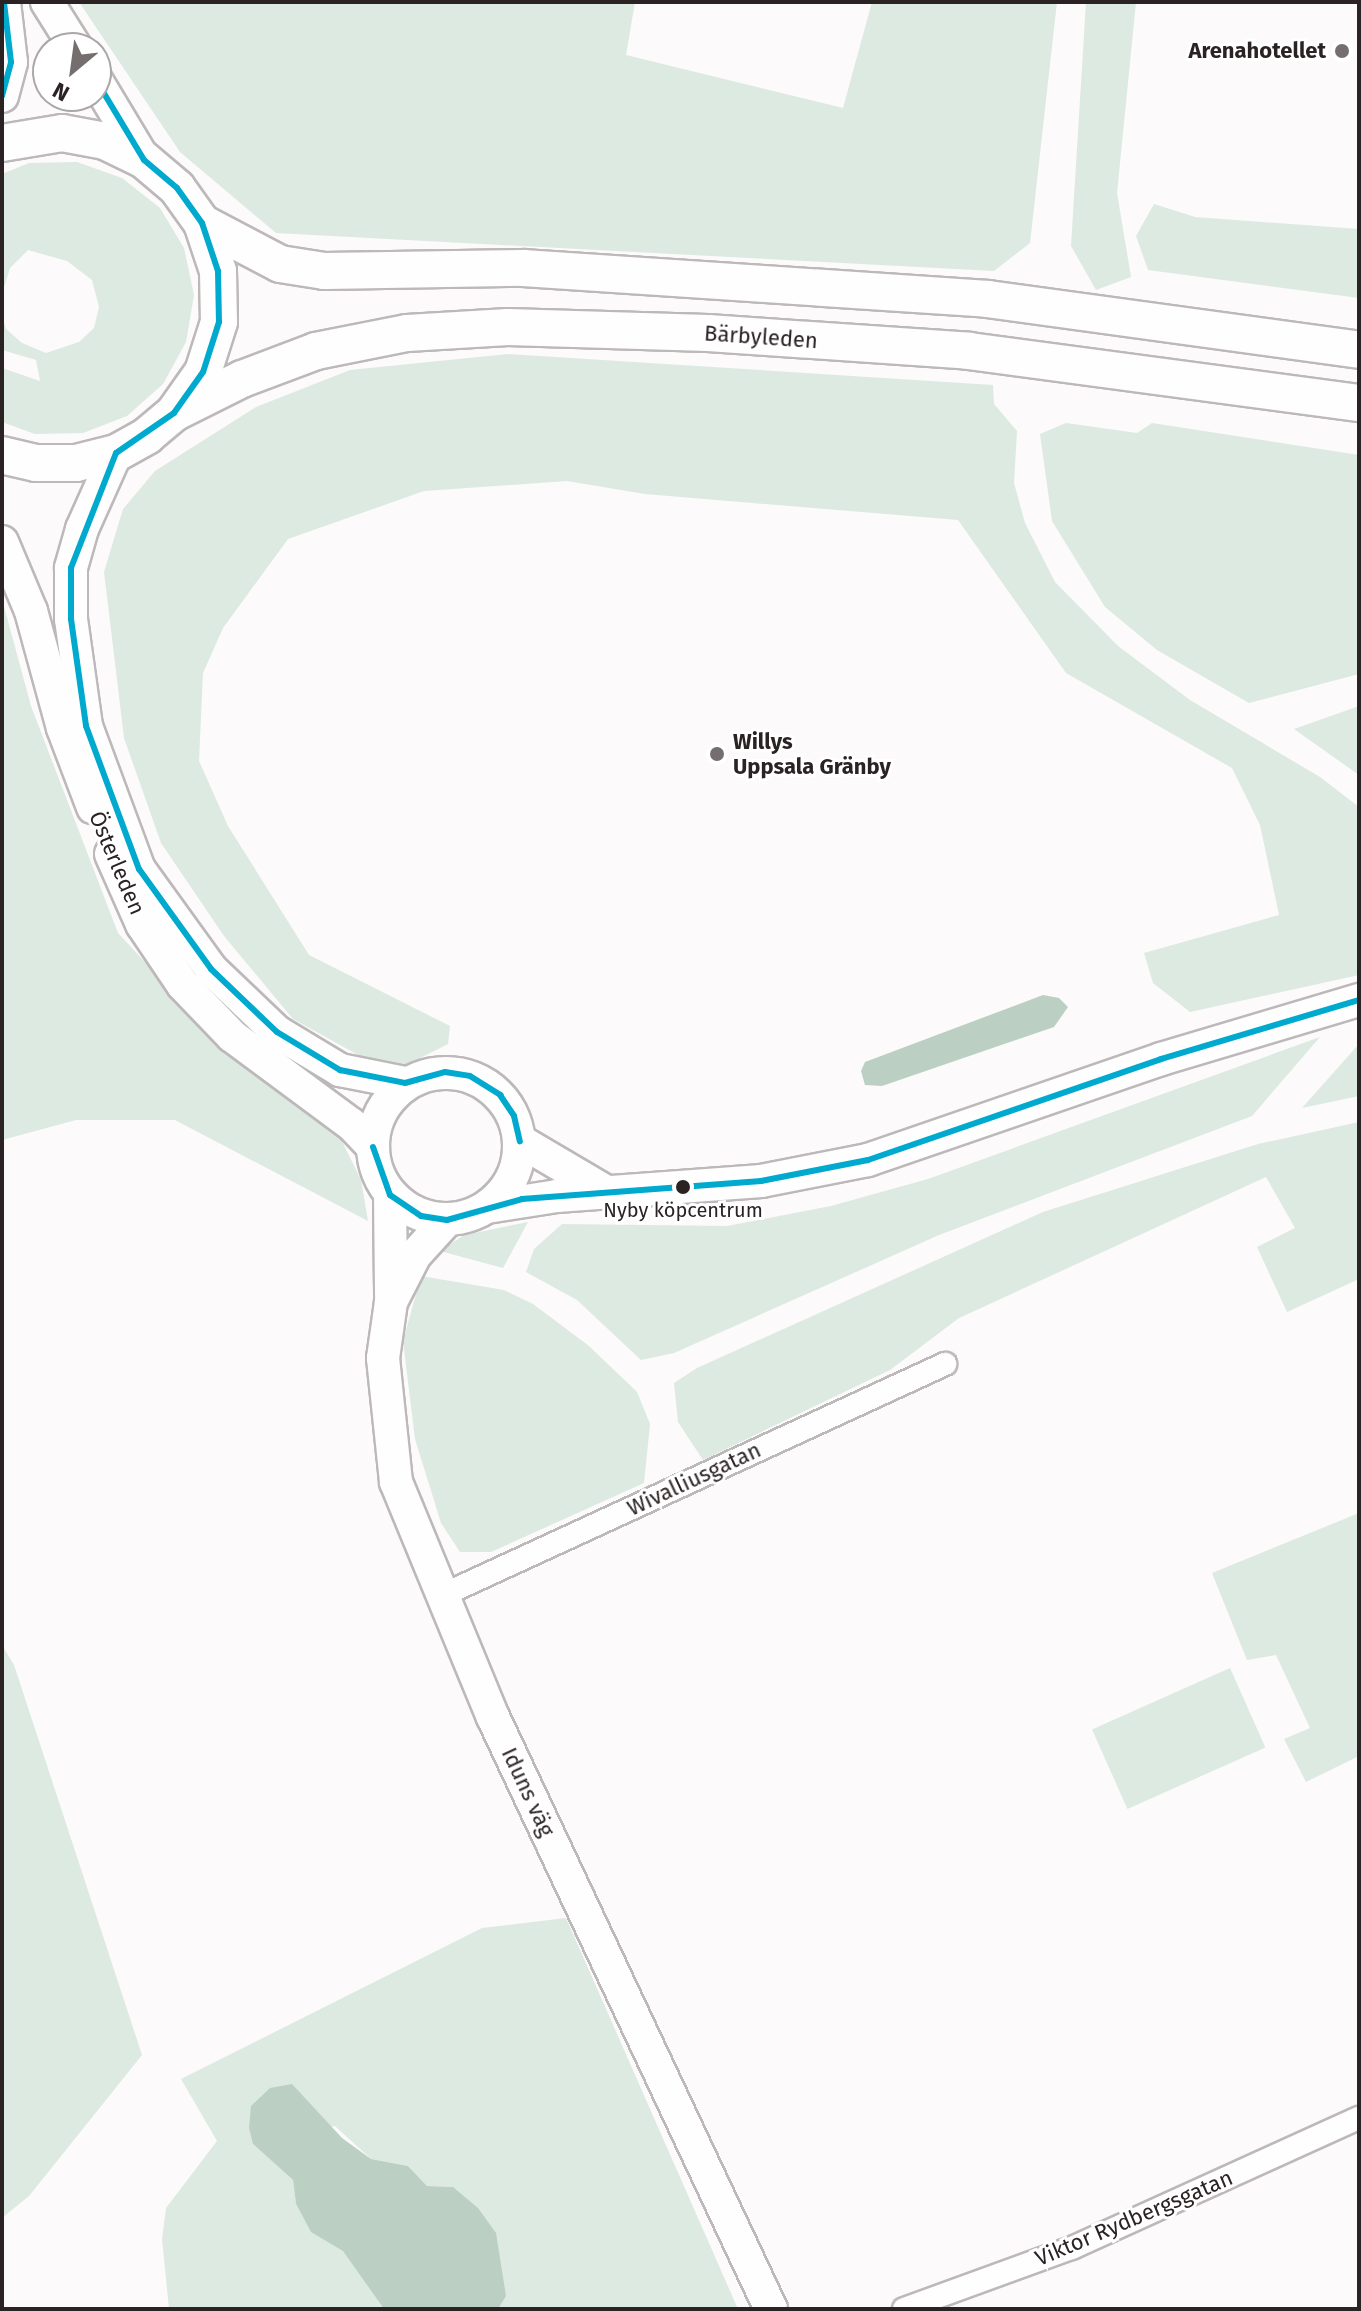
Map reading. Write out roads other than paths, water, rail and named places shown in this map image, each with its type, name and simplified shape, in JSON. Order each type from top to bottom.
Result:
[{"type":"main road","points":[[2,96],[11,62],[4,2]]},
{"type":"main road","points":[[47,2],[66,32]]},
{"type":"main road","points":[[112,107],[144,160]]},
{"type":"main road","points":[[2,143],[62,133],[105,141],[144,160],[177,188],[202,223],[218,271],[219,322],[203,372],[174,413],[116,453],[76,463],[36,463],[2,455]]},
{"type":"main road","points":[[202,223],[280,264],[324,271],[523,268],[988,299],[1359,350]]},
{"type":"main road","name":"Bärbyleden","points":[[174,413],[242,379],[316,351],[407,333],[508,327],[708,333],[969,351],[1359,403]]},
{"type":"main road","name":"Österleden","points":[[116,453],[87,516],[71,568],[71,619],[86,726],[139,869],[211,969],[277,1032],[340,1070],[405,1083]]},
{"type":"main road","name":"Österleden","points":[[2,542],[31,611],[63,728],[142,924],[183,985],[232,1036],[351,1124],[373,1147]]},
{"type":"main road","points":[[487,1207],[506,1189],[517,1166],[520,1141],[514,1116],[500,1095],[470,1076],[445,1072],[405,1083],[386,1101],[373,1131],[373,1147],[381,1181],[390,1195],[421,1216],[447,1220],[487,1207],[605,1191],[761,1181],[868,1160],[1161,1059],[1359,1000]]},
{"type":"main road","points":[[520,1141],[605,1191]]},
{"type":"main road","points":[[390,1195],[391,1302]]},
{"type":"main road","name":"Iduns väg","points":[[447,1220],[415,1255],[391,1302],[383,1358],[396,1482],[493,1717],[771,2309]]},
{"type":"street","name":"Wivalliusgatan","points":[[443,1595],[945,1364]]},
{"type":"street","name":"Viktor Rydbergsgatan","points":[[904,2309],[1072,2248],[1359,2118]]},
{"type":"place","name":"Arenahotellet","points":[[1342,51]]},
{"type":"place","name":"Willys Uppsala Gränby","points":[[717,754]]},
{"type":"place","name":"Nyby köpcentrum","points":[[683,1187]]}]
